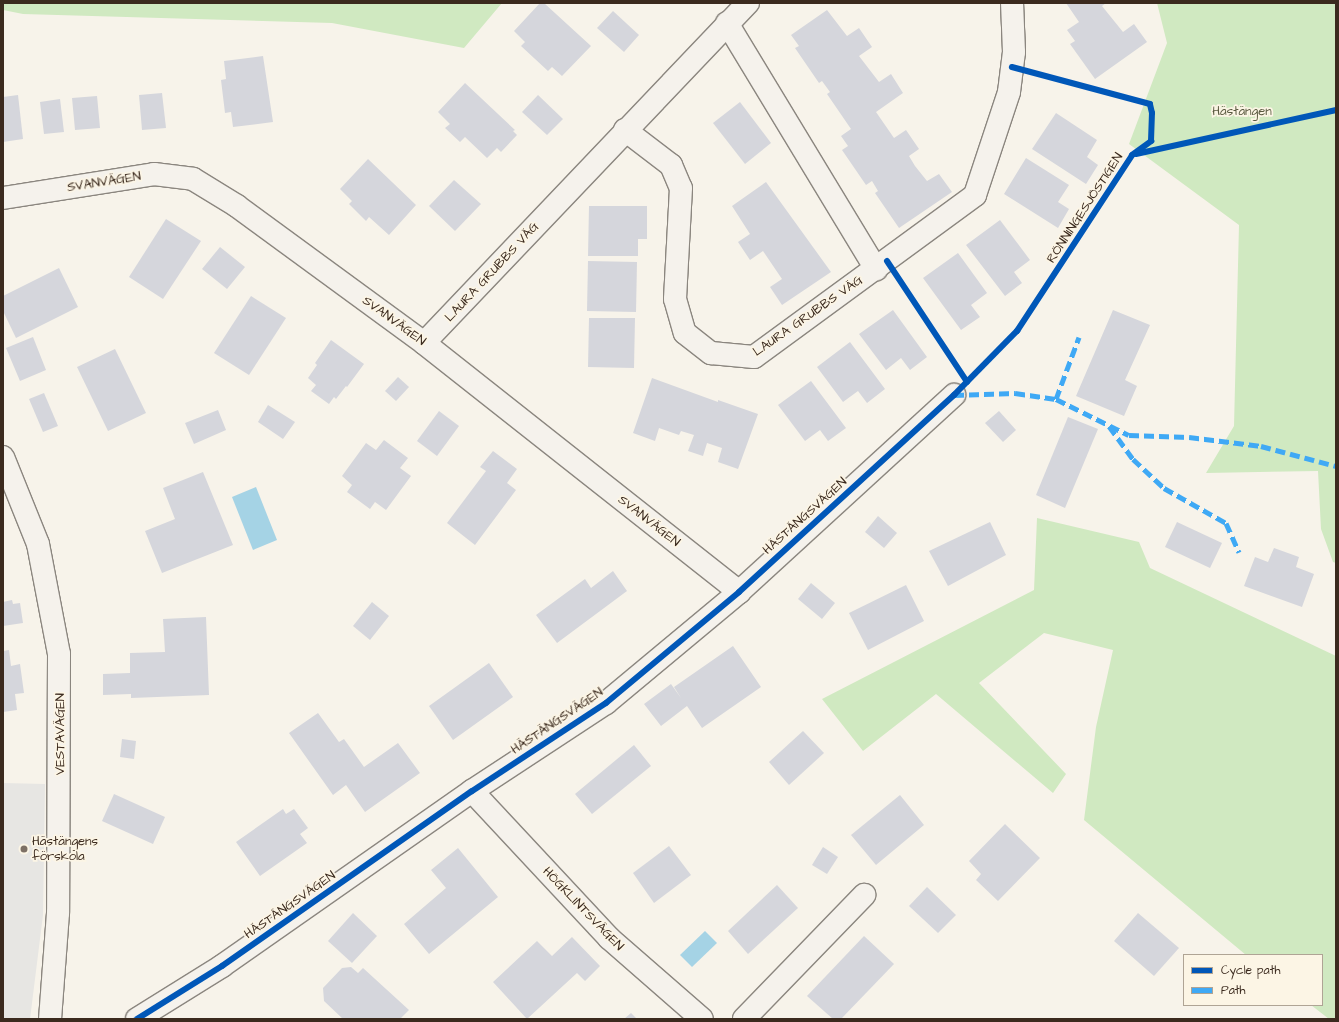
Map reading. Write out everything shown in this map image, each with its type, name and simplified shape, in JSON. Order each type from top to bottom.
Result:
[{"type":"street","name":"LAURA GRUBBS VÄG","points":[[424,343],[625,130],[748,3]]},
{"type":"street","name":"LAURA GRUBBS VÄG","points":[[625,130],[670,165],[681,188],[675,298],[685,333],[711,354],[754,357],[975,195],[1009,92],[1014,52],[1012,3]]},
{"type":"street","name":"LAURA GRUBBS VÄG","points":[[727,23],[876,269]]},
{"type":"street","name":"SVANVÄGEN","points":[[3,198],[154,174],[193,179],[238,206],[424,343],[739,592]]},
{"type":"street","name":"HÄSTÄNGSVÄGEN","points":[[137,1019],[222,966],[472,791],[606,703],[739,592],[954,395]]},
{"type":"street","name":"VESTAVÄGEN","points":[[3,457],[38,544],[59,654],[58,913],[50,1019]]},
{"type":"street","name":"HÖGKLINTSVÄGEN","points":[[472,791],[609,938],[702,1019]]},
{"type":"street","points":[[744,1019],[864,895]]},
{"type":"shaded area","name":"Hästängens förskola","points":[[3,783],[45,784],[43,915],[30,1019],[3,1019]]},
{"type":"green space","points":[[3,3],[502,3],[464,48],[332,23],[23,14],[3,10]]},
{"type":"green space","name":"Hästängen","points":[[1157,3],[1336,3],[1336,563],[1333,562],[1321,529],[1318,471],[1206,473],[1234,426],[1239,225],[1129,144],[1167,43]]},
{"type":"green space","points":[[1037,518],[1139,542],[1150,568],[1336,656],[1336,1019],[1329,1019],[1312,1006],[1323,1006],[1323,954],[1245,954],[1084,820],[1096,727],[1113,650],[1044,633],[979,683],[1066,774],[1053,793],[936,694],[863,751],[822,699],[1034,590]]},
{"type":"water","points":[[256,487],[277,540],[253,550],[232,497]]},
{"type":"water","points":[[705,931],[717,943],[692,967],[680,955]]},
{"type":"building","points":[[540,3],[544,3],[591,46],[562,76],[552,67],[548,71],[521,46],[525,42],[514,31]]},
{"type":"building","points":[[1066,3],[1106,3],[1102,6],[1123,32],[1134,24],[1147,42],[1095,79],[1070,44],[1075,41],[1067,30],[1079,22]]},
{"type":"building","points":[[827,10],[847,36],[859,28],[872,47],[859,56],[879,82],[891,74],[903,93],[876,112],[894,138],[906,130],[919,149],[909,156],[927,181],[939,174],[952,192],[899,228],[875,193],[878,191],[872,181],[866,185],[842,150],[848,146],[841,136],[851,129],[827,94],[830,92],[822,81],[819,83],[795,48],[799,46],[791,35]]},
{"type":"building","points":[[613,11],[639,35],[624,52],[597,28]]},
{"type":"building","points":[[263,56],[273,122],[233,127],[231,112],[225,113],[221,80],[226,79],[224,61]]},
{"type":"building","points":[[465,83],[515,130],[513,131],[517,135],[501,152],[497,148],[487,158],[465,137],[460,142],[445,128],[450,124],[438,112]]},
{"type":"building","points":[[162,93],[166,128],[142,130],[139,95]]},
{"type":"building","points":[[18,95],[23,139],[3,142],[3,97]]},
{"type":"building","points":[[538,95],[563,119],[547,135],[522,112]]},
{"type":"building","points":[[97,96],[100,128],[75,130],[72,98]]},
{"type":"building","points":[[60,99],[64,132],[44,134],[40,102]]},
{"type":"building","points":[[740,102],[771,143],[745,164],[713,123]]},
{"type":"building","points":[[1056,113],[1097,140],[1087,157],[1098,165],[1086,184],[1032,149]]},
{"type":"building","points":[[1026,158],[1069,185],[1058,202],[1069,209],[1058,228],[1004,194]]},
{"type":"building","points":[[368,159],[416,205],[389,235],[369,217],[366,221],[349,204],[352,201],[340,189]]},
{"type":"building","points":[[454,180],[481,204],[455,231],[429,206]]},
{"type":"building","points":[[766,182],[831,272],[782,305],[770,287],[782,279],[763,251],[750,260],[738,242],[750,234],[732,206]]},
{"type":"building","points":[[589,206],[647,206],[647,239],[638,239],[638,256],[588,256]]},
{"type":"building","points":[[166,219],[201,241],[163,299],[129,277]]},
{"type":"building","points":[[1000,220],[1030,260],[1014,272],[1022,283],[1005,296],[966,245]]},
{"type":"building","points":[[220,247],[245,267],[227,289],[202,269]]},
{"type":"building","points":[[958,253],[987,293],[971,305],[980,317],[961,330],[923,278]]},
{"type":"building","points":[[588,261],[637,262],[636,312],[587,311]]},
{"type":"building","points":[[59,268],[78,307],[16,338],[3,311],[3,296]]},
{"type":"building","points":[[251,296],[286,318],[249,375],[214,353]]},
{"type":"building","points":[[893,310],[927,357],[910,370],[901,358],[886,370],[859,334]]},
{"type":"building","points":[[1113,310],[1150,325],[1125,380],[1137,386],[1124,416],[1076,396]]},
{"type":"building","points":[[589,318],[635,318],[634,368],[588,367]]},
{"type":"building","points":[[33,337],[46,370],[20,381],[6,348]]},
{"type":"building","points":[[331,340],[364,364],[347,387],[346,386],[336,399],[334,397],[329,404],[311,391],[316,385],[308,378],[317,365],[315,363]]},
{"type":"building","points":[[850,342],[885,389],[867,403],[858,391],[843,402],[817,367]]},
{"type":"building","points":[[115,349],[146,413],[108,431],[77,367]]},
{"type":"building","points":[[398,377],[409,387],[396,401],[385,391]]},
{"type":"building","points":[[652,378],[718,402],[718,400],[758,414],[738,469],[718,462],[722,448],[707,443],[703,456],[688,451],[694,435],[681,431],[679,435],[659,428],[655,441],[633,433]]},
{"type":"building","points":[[811,381],[846,428],[828,441],[820,430],[805,441],[778,405]]},
{"type":"building","points":[[44,393],[58,426],[43,432],[29,399]]},
{"type":"building","points":[[268,405],[295,422],[283,439],[258,422]]},
{"type":"building","points":[[218,410],[226,430],[194,444],[185,423]]},
{"type":"building","points":[[439,411],[459,426],[437,456],[417,441]]},
{"type":"building","points":[[999,411],[1016,430],[1003,442],[985,423]]},
{"type":"building","points":[[1068,417],[1098,429],[1065,508],[1036,495]]},
{"type":"building","points":[[384,440],[408,458],[400,468],[411,476],[386,510],[375,502],[370,509],[347,492],[352,485],[342,476],[366,443],[376,450]]},
{"type":"building","points":[[493,451],[517,469],[507,483],[516,490],[475,545],[447,523],[486,471],[480,467]]},
{"type":"building","points":[[203,472],[233,545],[162,573],[145,531],[175,519],[163,488]]},
{"type":"building","points":[[878,516],[897,533],[884,548],[865,532]]},
{"type":"building","points":[[990,522],[1006,555],[948,586],[929,551]]},
{"type":"building","points":[[1177,522],[1222,543],[1210,568],[1165,547]]},
{"type":"building","points":[[1274,548],[1299,557],[1296,567],[1314,574],[1302,607],[1244,586],[1255,557],[1268,562]]},
{"type":"building","points":[[613,571],[627,591],[557,643],[536,615],[585,579],[591,588]]},
{"type":"building","points":[[811,583],[835,603],[822,619],[798,599]]},
{"type":"building","points":[[906,585],[924,621],[868,650],[849,613]]},
{"type":"building","points":[[12,600],[13,604],[20,603],[23,623],[3,626],[3,602]]},
{"type":"building","points":[[372,602],[389,616],[370,640],[353,626]]},
{"type":"building","points":[[206,617],[209,695],[131,698],[131,694],[103,695],[103,674],[130,673],[130,653],[165,652],[163,619]]},
{"type":"building","points":[[733,646],[761,687],[702,728],[687,706],[661,726],[644,704],[671,684],[681,698],[674,687]]},
{"type":"building","points":[[9,650],[11,666],[20,664],[24,693],[15,694],[17,710],[3,712],[3,651]]},
{"type":"building","points":[[489,663],[513,697],[453,740],[429,706]]},
{"type":"building","points":[[318,713],[339,742],[344,739],[364,767],[398,743],[420,773],[365,812],[346,785],[333,795],[289,733]]},
{"type":"building","points":[[803,731],[824,753],[789,785],[769,762]]},
{"type":"building","points":[[122,739],[136,741],[134,759],[120,757]]},
{"type":"building","points":[[634,745],[651,766],[592,814],[575,794]]},
{"type":"building","points":[[114,794],[165,817],[153,844],[102,821]]},
{"type":"building","points":[[900,795],[924,825],[876,865],[851,835]]},
{"type":"building","points":[[283,809],[286,814],[294,809],[308,828],[300,834],[307,843],[260,876],[236,842]]},
{"type":"building","points":[[1005,824],[1040,858],[998,901],[976,880],[981,874],[969,861]]},
{"type":"building","points":[[669,846],[691,875],[654,903],[633,873]]},
{"type":"building","points":[[823,847],[838,857],[827,874],[812,865]]},
{"type":"building","points":[[458,848],[498,897],[429,954],[404,924],[446,888],[431,870]]},
{"type":"building","points":[[777,885],[798,908],[748,954],[728,931]]},
{"type":"building","points":[[927,887],[956,915],[938,933],[909,906]]},
{"type":"building","points":[[353,913],[377,936],[352,963],[328,941]]},
{"type":"building","points":[[1138,913],[1179,948],[1154,976],[1114,941]]},
{"type":"building","points":[[864,936],[894,964],[841,1019],[833,1019],[807,996]]},
{"type":"building","points":[[572,937],[600,966],[585,981],[577,973],[527,1019],[493,982],[537,941],[552,956]]},
{"type":"building","points":[[351,967],[358,973],[363,968],[409,1010],[400,1019],[343,1019],[324,1001],[323,988],[342,968]]},
{"type":"building","points":[[631,1013],[637,1019],[624,1019]]},
{"type":"marked path","points":[[1056,399],[1079,337]]},
{"type":"marked path","points":[[954,395],[1015,393],[1056,399],[1129,435],[1189,437],[1261,446],[1336,466]]},
{"type":"marked path","points":[[1109,426],[1133,459],[1164,488],[1226,523],[1239,552]]},
{"type":"cycle path","name":"RÖNNINGESJÖSTIGEN","points":[[137,1019],[222,966],[472,791],[606,703],[739,592],[954,395],[1017,331],[1132,155],[1151,141],[1152,113],[1150,104],[1012,67]]},
{"type":"cycle path","points":[[1136,154],[1336,110]]},
{"type":"cycle path","points":[[887,261],[967,382]]},
{"type":"place","name":"Hästängens förskola","points":[[24,849]]}]
